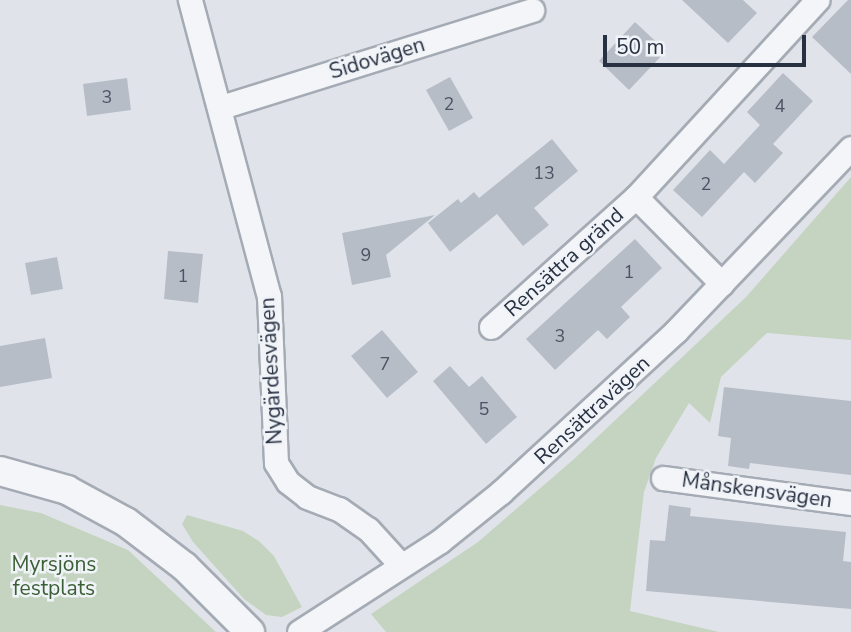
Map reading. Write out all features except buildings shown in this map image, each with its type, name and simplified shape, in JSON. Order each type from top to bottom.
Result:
[{"type":"street","name":"Nygärdesvägen","points":[[190,0],[221,107],[269,296],[276,463],[288,482],[307,497],[339,509],[368,529],[400,564]]},
{"type":"street","name":"Rensättra gränd","points":[[491,327],[636,197],[817,0]]},
{"type":"street","name":"Sidovägen","points":[[221,107],[532,10]]},
{"type":"street","name":"Rensättravägen","points":[[299,632],[439,541],[501,492],[722,284],[851,148]]},
{"type":"street","name":"Rensättra gränd","points":[[636,197],[722,284]]},
{"type":"street","points":[[0,471],[67,490],[126,522],[185,567],[250,632]]},
{"type":"street","name":"Månskensvägen","points":[[663,478],[851,503]]},
{"type":"green space","points":[[851,177],[851,340],[767,333],[721,377],[710,423],[689,403],[656,458],[644,492],[630,611],[719,632],[386,632],[371,614],[478,542],[574,459],[746,297]]},
{"type":"green space","name":"Myrsjöns festplats","points":[[0,505],[41,513],[128,550],[216,632],[0,632]]},
{"type":"green space","points":[[187,515],[243,531],[259,541],[274,556],[302,607],[282,617],[266,615],[244,599],[193,542],[182,524]]}]
